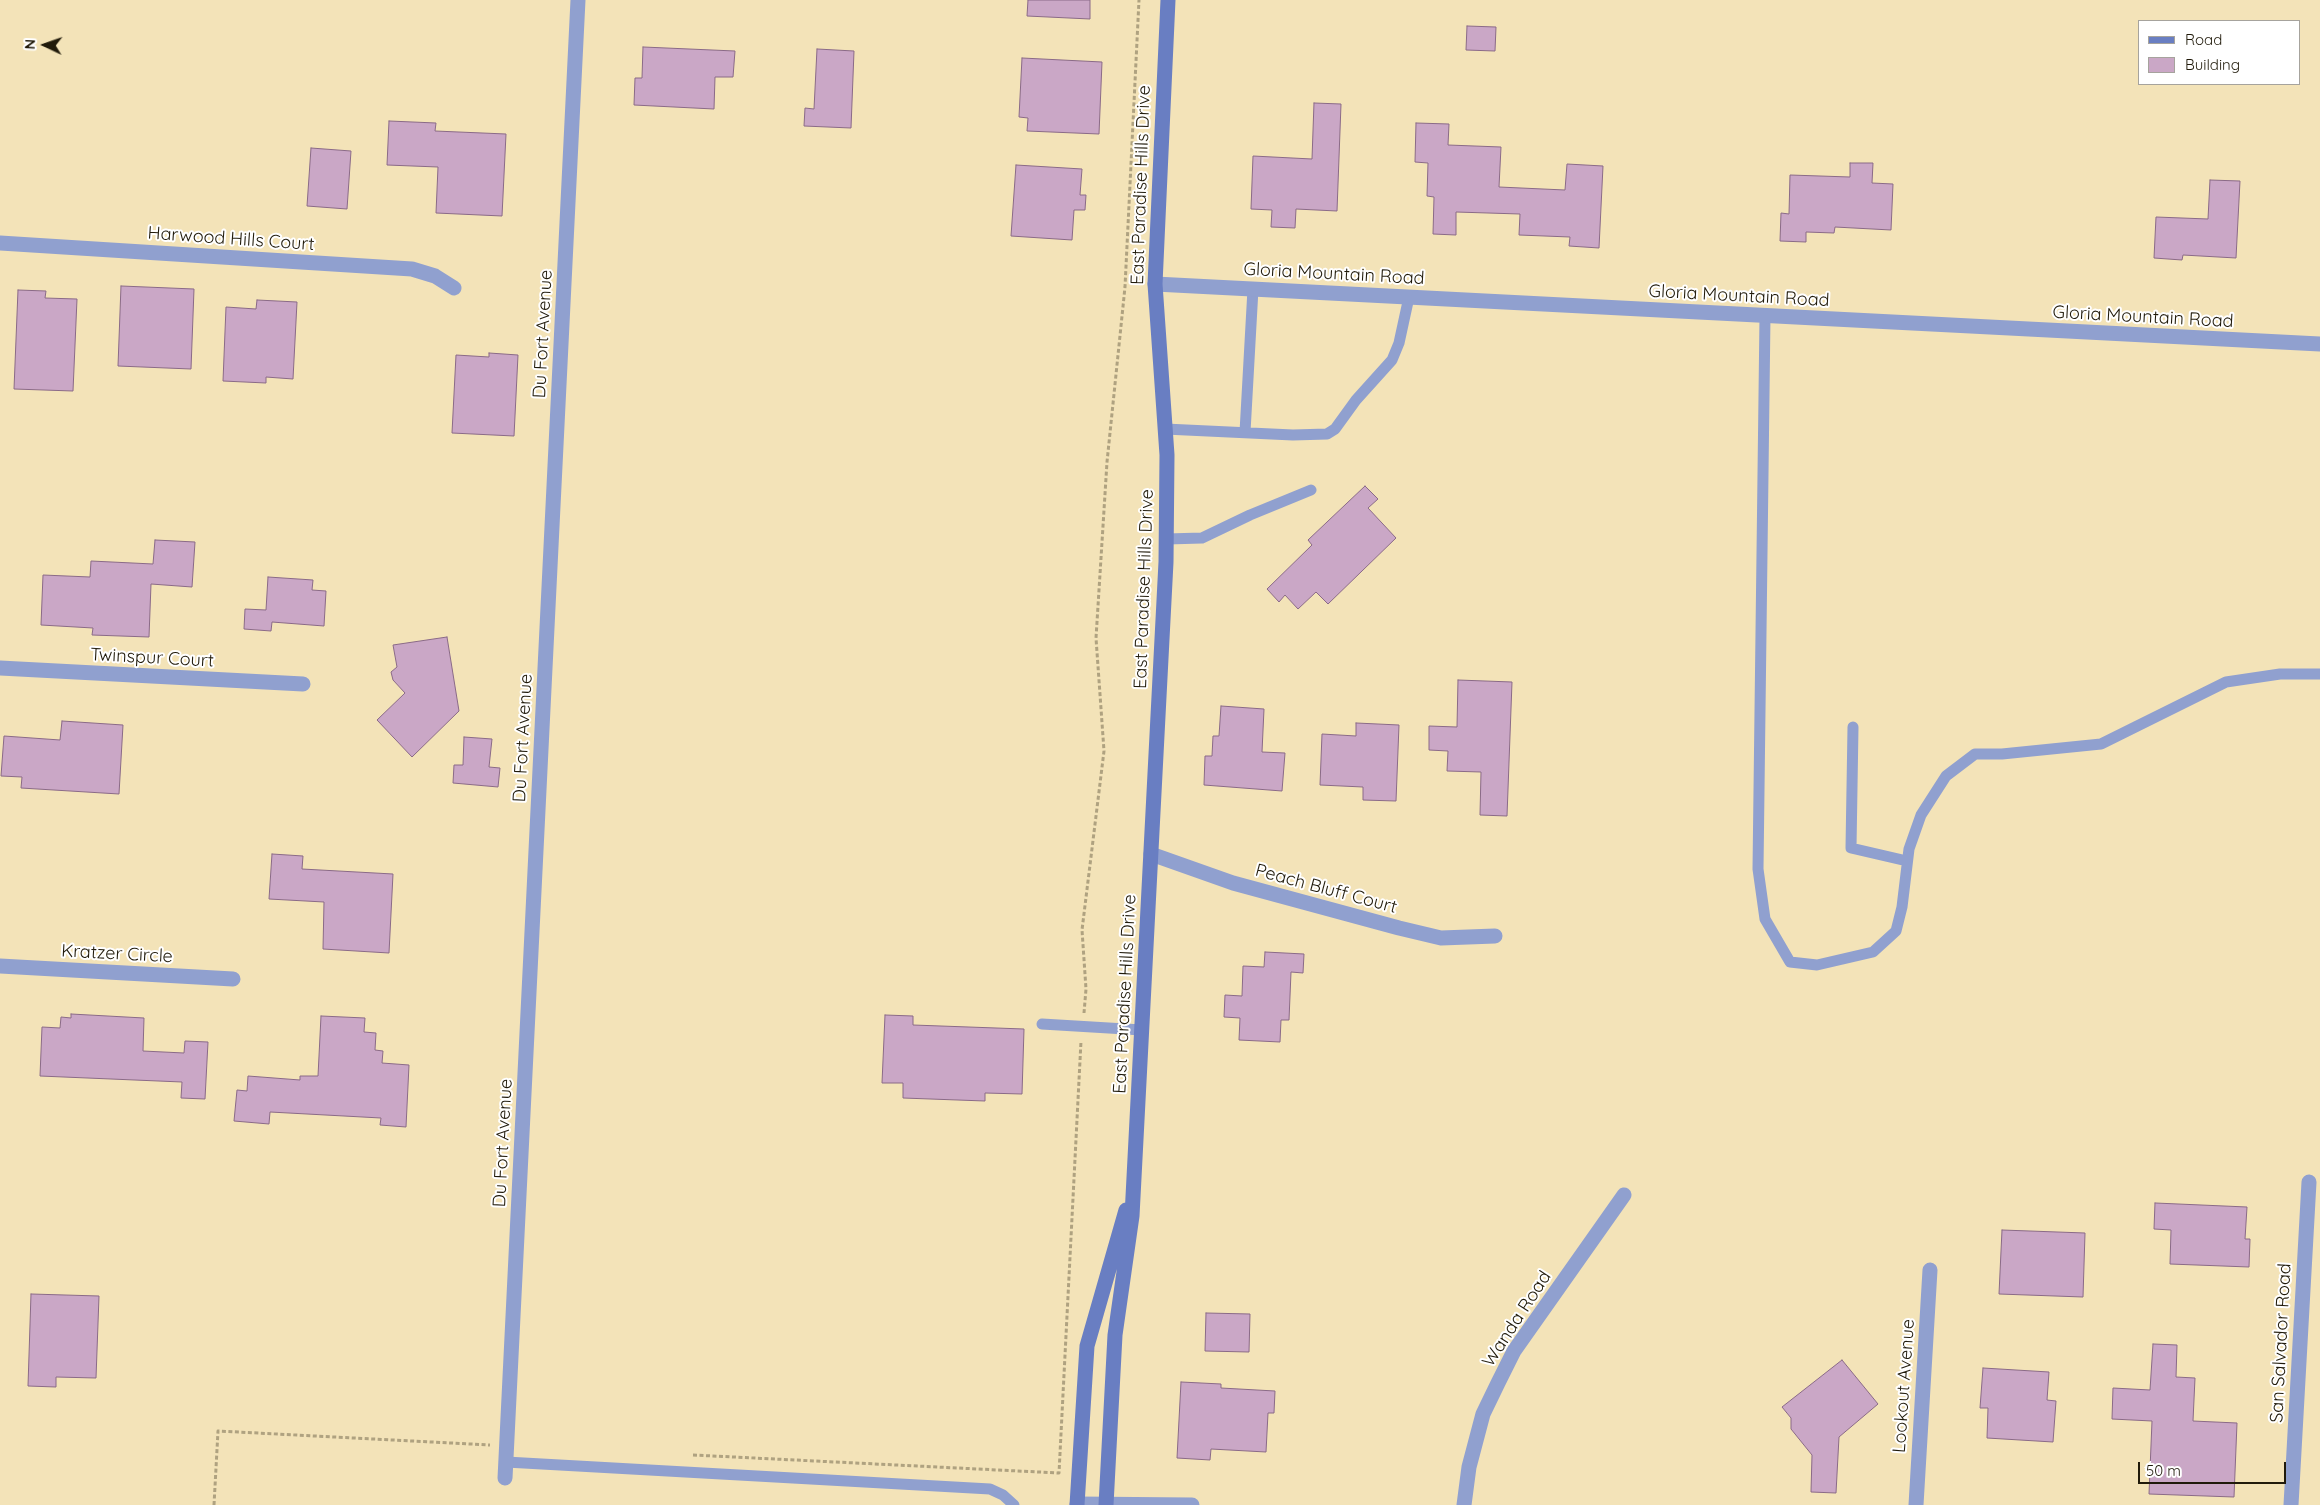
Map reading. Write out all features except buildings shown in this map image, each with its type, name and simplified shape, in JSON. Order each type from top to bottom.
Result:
[{"type":"main road","name":"East Paradise Hills Drive","points":[[1106,1504],[1115,1335],[1132,1216],[1166,539],[1165,429],[1155,284],[1168,0]]},
{"type":"main road","name":"East Paradise Hills Drive","points":[[1077,1504],[1087,1346],[1134,1180]]},
{"type":"street","name":"Du Fort Avenue","points":[[505,1478],[578,0]]},
{"type":"street","name":"Harwood Hills Court","points":[[0,243],[412,269],[435,276],[454,288]]},
{"type":"street","name":"Gloria Mountain Road","points":[[1155,284],[2320,344]]},
{"type":"street","name":"Twinspur Court","points":[[0,668],[303,684]]},
{"type":"street","name":"Peach Bluff Court","points":[[1151,854],[1233,882],[1398,928],[1441,938],[1495,936]]},
{"type":"street","name":"Kratzer Circle","points":[[0,966],[233,979]]},
{"type":"street","name":"San Salvador Road","points":[[2291,1505],[2309,1182]]},
{"type":"street","name":"Wanda Road","points":[[1464,1505],[1468,1467],[1483,1414],[1498,1383],[1519,1343],[1624,1195]]},
{"type":"street","name":"Lookout Avenue","points":[[1916,1505],[1930,1270]]},
{"type":"street","points":[[1077,1504],[1192,1505]]},
{"type":"lane","points":[[1245,432],[1253,289]]},
{"type":"lane","points":[[1165,429],[1321,436],[1335,429],[1356,400],[1392,360],[1399,343],[1409,297]]},
{"type":"lane","points":[[1765,316],[1758,869],[1765,919],[1790,962],[1816,965],[1873,952],[1896,931],[1902,907],[1909,849],[1921,816],[1946,776],[1976,754],[2002,754],[2100,744],[2226,682],[2280,674],[2320,674]]},
{"type":"lane","points":[[1166,539],[1202,538],[1250,515],[1311,490]]},
{"type":"lane","points":[[1853,727],[1851,848],[1907,861]]},
{"type":"lane","points":[[1042,1024],[1142,1030]]},
{"type":"lane","points":[[506,1462],[990,1489],[1003,1495],[1014,1505]]},
{"type":"path","points":[[1059,1474],[1082,1026],[1086,989],[1082,930],[1104,751],[1096,638],[1107,462],[1124,287],[1139,0]]}]
